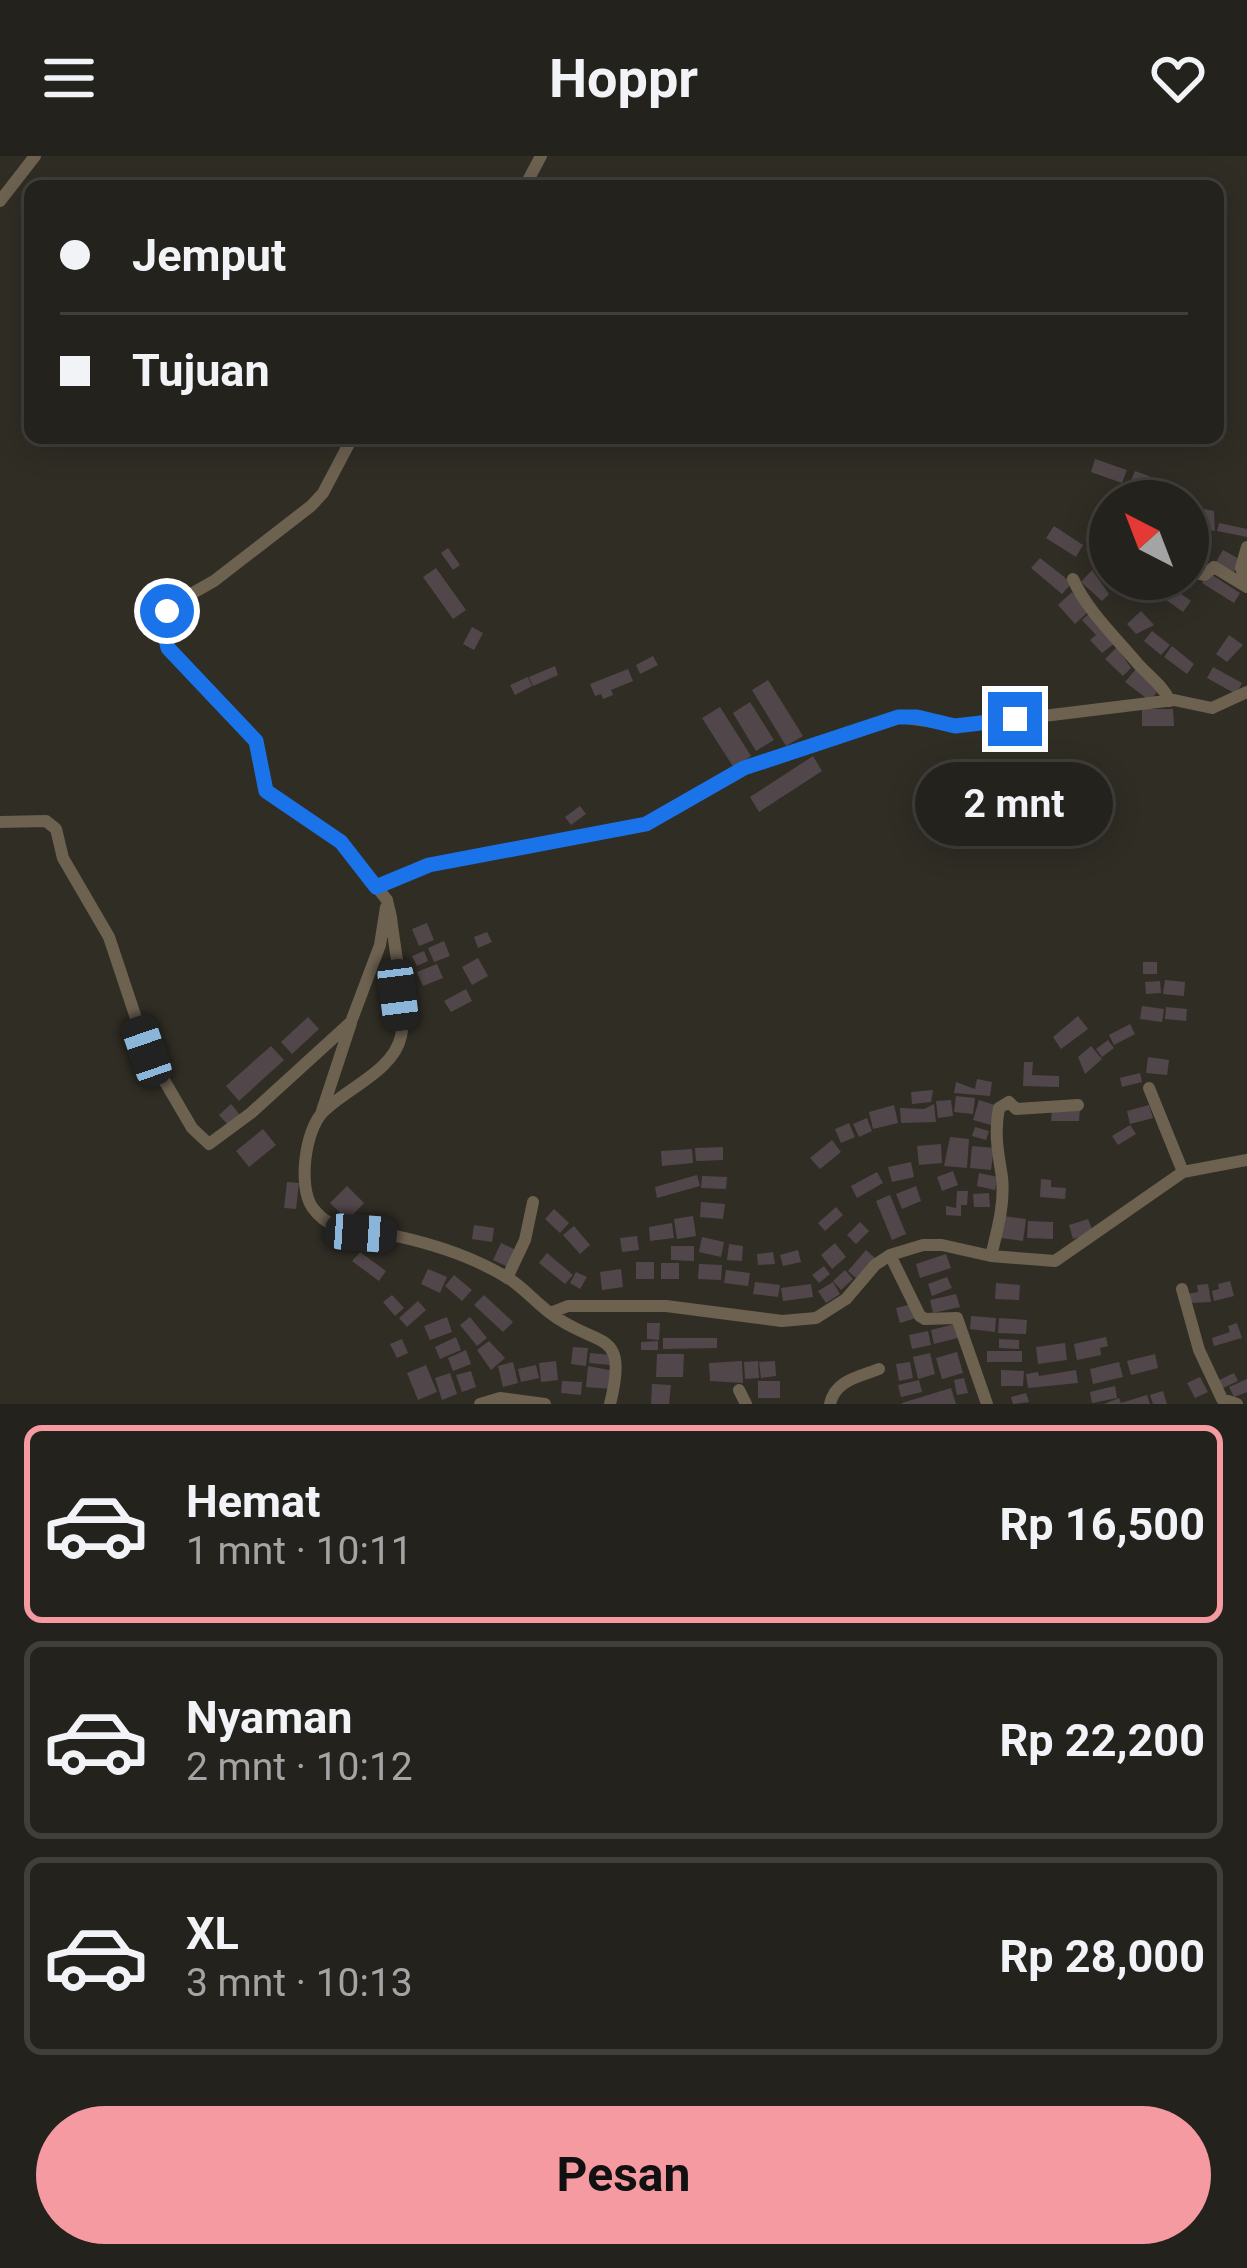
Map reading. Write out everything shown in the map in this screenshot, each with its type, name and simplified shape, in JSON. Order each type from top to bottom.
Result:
[{"type":"street","points":[[0,201],[35,156]]},
{"type":"street","points":[[322,1113],[384,1063],[401,1037],[387,900],[341,842],[266,791],[256,741],[168,648],[161,620],[175,603],[214,581],[311,506],[349,444]]},
{"type":"street","points":[[1247,548],[1241,568],[1247,586]]},
{"type":"street","points":[[1209,571],[1214,567],[1247,586]]},
{"type":"street","points":[[1073,579],[1079,593],[1138,664],[1163,686],[1170,701]]},
{"type":"street","points":[[376,887],[429,865],[646,824],[744,768],[898,717],[962,726],[1170,701],[1212,707],[1247,692]]},
{"type":"street","points":[[0,822],[46,821],[56,830],[63,858],[109,937],[147,1051],[203,1142],[217,1140],[251,1113],[351,1022]]},
{"type":"street","points":[[387,900],[380,945],[306,1154],[303,1185],[310,1204],[322,1219],[340,1229],[393,1235],[507,1278],[550,1313],[614,1349],[616,1373],[610,1404]]},
{"type":"street","points":[[1150,1088],[1183,1172]]},
{"type":"street","points":[[992,1256],[1001,1215],[1002,1178],[994,1128],[999,1108],[1009,1102],[1016,1109],[1078,1106]]},
{"type":"street","points":[[550,1313],[568,1306],[666,1306],[782,1321],[816,1318],[846,1298],[890,1255],[923,1245],[1055,1261],[1183,1172],[1247,1160]]},
{"type":"street","points":[[507,1278],[525,1240],[533,1202]]},
{"type":"street","points":[[890,1255],[920,1316],[957,1318],[987,1404]]},
{"type":"street","points":[[1182,1289],[1199,1350],[1222,1399],[1237,1404]]},
{"type":"street","points":[[830,1404],[842,1383],[880,1369]]},
{"type":"street","points":[[739,1390],[746,1404]]},
{"type":"street","points":[[480,1404],[500,1398],[545,1404]]},
{"type":"building","points":[[1095,459],[1127,470],[1123,480],[1091,472]]},
{"type":"building","points":[[1135,471],[1154,478],[1153,480],[1131,480]]},
{"type":"building","points":[[1209,510],[1214,511],[1215,531],[1209,530]]},
{"type":"building","points":[[1219,523],[1247,529],[1247,537],[1217,531]]},
{"type":"building","points":[[1054,526],[1083,545],[1076,557],[1046,538]]},
{"type":"building","points":[[448,548],[460,565],[453,570],[441,553]]},
{"type":"building","points":[[1223,550],[1241,560],[1234,572],[1216,562]]},
{"type":"building","points":[[1040,558],[1072,583],[1062,594],[1031,568]]},
{"type":"building","points":[[436,568],[466,610],[453,619],[423,577]]},
{"type":"building","points":[[1209,573],[1240,593],[1234,603],[1209,587]]},
{"type":"building","points":[[1072,592],[1089,611],[1075,624],[1058,605]]},
{"type":"building","points":[[1166,600],[1191,601],[1183,612]]},
{"type":"building","points":[[1141,611],[1154,625],[1136,634],[1127,624]]},
{"type":"building","points":[[1090,613],[1119,640],[1102,653],[1090,640],[1096,635],[1082,620]]},
{"type":"building","points":[[472,627],[483,633],[474,650],[463,644]]},
{"type":"building","points":[[1152,631],[1170,645],[1161,655],[1144,641]]},
{"type":"building","points":[[1229,635],[1243,645],[1227,662],[1216,654]]},
{"type":"building","points":[[1172,646],[1194,664],[1187,674],[1164,657]]},
{"type":"building","points":[[1117,647],[1131,668],[1123,676],[1105,659]]},
{"type":"building","points":[[653,656],[658,665],[640,674],[636,665]]},
{"type":"building","points":[[555,666],[558,675],[533,686],[529,677]]},
{"type":"building","points":[[1213,667],[1242,683],[1236,694],[1207,678]]},
{"type":"building","points":[[628,669],[633,681],[611,690],[613,695],[603,699],[601,694],[595,696],[590,684]]},
{"type":"building","points":[[1136,669],[1160,688],[1150,701],[1125,682]]},
{"type":"building","points":[[528,677],[532,686],[515,695],[510,685]]},
{"type":"building","points":[[768,680],[803,736],[786,746],[752,690]]},
{"type":"building","points":[[750,702],[774,740],[756,751],[733,713]]},
{"type":"building","points":[[720,707],[751,756],[734,768],[702,718]]},
{"type":"building","points":[[1142,709],[1173,709],[1174,726],[1142,726]]},
{"type":"building","points":[[813,756],[822,771],[759,812],[750,797]]},
{"type":"building","points":[[580,806],[586,814],[571,825],[565,817]]},
{"type":"building","points":[[427,923],[434,940],[419,946],[412,929]]},
{"type":"building","points":[[487,932],[492,942],[478,948],[474,937]]},
{"type":"building","points":[[444,941],[450,956],[434,962],[428,948]]},
{"type":"building","points":[[424,951],[428,961],[417,966],[412,956]]},
{"type":"building","points":[[478,958],[488,976],[472,985],[462,967]]},
{"type":"building","points":[[1143,962],[1157,962],[1157,974],[1143,974]]},
{"type":"building","points":[[437,964],[443,978],[423,986],[417,972]]},
{"type":"building","points":[[1165,980],[1185,982],[1184,996],[1163,994]]},
{"type":"building","points":[[1160,981],[1161,993],[1146,994],[1145,982]]},
{"type":"building","points":[[466,989],[472,1001],[451,1012],[444,1001]]},
{"type":"building","points":[[1142,1006],[1164,1009],[1162,1022],[1140,1019]]},
{"type":"building","points":[[1166,1007],[1187,1009],[1186,1021],[1165,1019]]},
{"type":"building","points":[[1078,1016],[1088,1029],[1061,1049],[1053,1037]]},
{"type":"building","points":[[308,1017],[319,1029],[292,1054],[281,1042]]},
{"type":"building","points":[[1130,1024],[1135,1034],[1114,1045],[1109,1035]]},
{"type":"building","points":[[1108,1040],[1114,1048],[1102,1057],[1096,1049]]},
{"type":"building","points":[[271,1046],[284,1060],[239,1101],[226,1086]]},
{"type":"building","points":[[1091,1046],[1102,1059],[1085,1074],[1078,1057]]},
{"type":"building","points":[[1148,1057],[1169,1060],[1167,1075],[1146,1073]]},
{"type":"building","points":[[1024,1062],[1033,1062],[1032,1075],[1059,1076],[1059,1087],[1023,1086]]},
{"type":"building","points":[[1140,1073],[1142,1082],[1122,1087],[1120,1078]]},
{"type":"building","points":[[977,1079],[992,1082],[990,1096],[954,1093],[956,1082],[975,1089]]},
{"type":"building","points":[[933,1090],[931,1102],[912,1104],[911,1092]]},
{"type":"building","points":[[956,1096],[975,1098],[973,1114],[954,1112]]},
{"type":"building","points":[[951,1100],[953,1116],[938,1118],[936,1101]]},
{"type":"building","points":[[979,1100],[998,1106],[991,1125],[973,1120]]},
{"type":"building","points":[[231,1104],[241,1116],[229,1126],[219,1115]]},
{"type":"building","points":[[934,1104],[936,1122],[901,1123],[900,1108],[924,1109]]},
{"type":"building","points":[[894,1105],[898,1123],[873,1129],[869,1112]]},
{"type":"building","points":[[1149,1105],[1153,1118],[1130,1124],[1127,1111]]},
{"type":"building","points":[[1052,1108],[1080,1109],[1079,1121],[1051,1121]]},
{"type":"building","points":[[867,1118],[872,1131],[859,1137],[853,1124]]},
{"type":"building","points":[[849,1123],[855,1137],[841,1143],[835,1129]]},
{"type":"building","points":[[1130,1125],[1136,1134],[1118,1145],[1112,1136]]},
{"type":"building","points":[[975,1127],[989,1131],[986,1140],[972,1136]]},
{"type":"building","points":[[263,1129],[276,1145],[249,1167],[236,1151]]},
{"type":"building","points":[[950,1137],[969,1139],[967,1168],[944,1166]]},
{"type":"building","points":[[832,1140],[841,1152],[820,1169],[810,1158]]},
{"type":"building","points":[[941,1144],[942,1163],[919,1165],[917,1146]]},
{"type":"building","points":[[972,1146],[994,1148],[991,1170],[970,1168]]},
{"type":"building","points":[[723,1147],[723,1160],[696,1161],[695,1148]]},
{"type":"building","points":[[692,1149],[693,1163],[662,1166],[661,1151]]},
{"type":"building","points":[[911,1162],[914,1177],[892,1182],[888,1167]]},
{"type":"building","points":[[953,1171],[958,1185],[942,1191],[937,1177]]},
{"type":"building","points":[[877,1172],[883,1183],[857,1198],[851,1186]]},
{"type":"building","points":[[979,1173],[998,1177],[995,1190],[977,1186]]},
{"type":"building","points":[[697,1175],[700,1186],[657,1198],[655,1187]]},
{"type":"building","points":[[702,1176],[727,1177],[726,1189],[701,1188]]},
{"type":"building","points":[[1041,1179],[1051,1180],[1051,1187],[1066,1188],[1065,1199],[1040,1197]]},
{"type":"building","points":[[287,1182],[299,1183],[296,1209],[284,1208]]},
{"type":"building","points":[[347,1186],[364,1203],[348,1220],[330,1203]]},
{"type":"building","points":[[916,1186],[921,1201],[902,1209],[896,1194]]},
{"type":"building","points":[[957,1191],[968,1191],[967,1205],[961,1205],[961,1216],[946,1215],[946,1206],[956,1208]]},
{"type":"building","points":[[989,1193],[990,1207],[974,1207],[973,1194]]},
{"type":"building","points":[[890,1195],[906,1234],[892,1240],[876,1201]]},
{"type":"building","points":[[701,1202],[725,1204],[723,1219],[700,1217]]},
{"type":"building","points":[[836,1207],[843,1215],[825,1231],[818,1223]]},
{"type":"building","points":[[554,1209],[569,1223],[560,1233],[545,1219]]},
{"type":"building","points":[[693,1216],[696,1236],[677,1239],[674,1219]]},
{"type":"building","points":[[1003,1216],[1026,1219],[1023,1241],[1001,1238]]},
{"type":"building","points":[[1088,1219],[1093,1232],[1073,1239],[1069,1225]]},
{"type":"building","points":[[1028,1221],[1053,1222],[1053,1239],[1027,1238]]},
{"type":"building","points":[[860,1222],[869,1231],[856,1244],[847,1235]]},
{"type":"building","points":[[672,1223],[674,1238],[650,1241],[649,1227]]},
{"type":"building","points":[[474,1225],[494,1228],[492,1242],[472,1239]]},
{"type":"building","points":[[574,1226],[590,1245],[580,1254],[563,1235]]},
{"type":"building","points":[[637,1236],[639,1250],[622,1252],[620,1238]]},
{"type":"building","points":[[702,1237],[724,1242],[721,1257],[699,1252]]},
{"type":"building","points":[[501,1243],[518,1251],[510,1268],[493,1260]]},
{"type":"building","points":[[835,1243],[846,1257],[832,1269],[821,1255]]},
{"type":"building","points":[[729,1244],[743,1246],[742,1261],[727,1260]]},
{"type":"building","points":[[671,1246],[694,1246],[694,1261],[671,1260]]},
{"type":"building","points":[[798,1250],[801,1262],[783,1266],[780,1255]]},
{"type":"building","points":[[866,1250],[875,1258],[856,1278],[848,1271]]},
{"type":"building","points":[[360,1252],[386,1271],[379,1281],[352,1261]]},
{"type":"building","points":[[773,1252],[775,1264],[758,1265],[757,1254]]},
{"type":"building","points":[[547,1253],[573,1275],[565,1284],[539,1263]]},
{"type":"building","points":[[946,1254],[951,1268],[920,1278],[916,1264]]},
{"type":"building","points":[[636,1262],[654,1262],[654,1279],[636,1279]]},
{"type":"building","points":[[661,1263],[679,1263],[679,1279],[661,1279]]},
{"type":"building","points":[[699,1264],[722,1265],[721,1280],[698,1279]]},
{"type":"building","points":[[824,1266],[830,1274],[819,1283],[812,1275]]},
{"type":"building","points":[[428,1269],[447,1277],[440,1293],[421,1284]]},
{"type":"building","points":[[621,1269],[623,1287],[602,1290],[600,1272]]},
{"type":"building","points":[[726,1270],[750,1273],[748,1286],[724,1283]]},
{"type":"building","points":[[845,1270],[853,1279],[841,1290],[833,1281]]},
{"type":"building","points":[[576,1272],[587,1277],[580,1289],[570,1283]]},
{"type":"building","points":[[454,1275],[472,1290],[462,1301],[445,1286]]},
{"type":"building","points":[[947,1277],[952,1288],[932,1296],[928,1284]]},
{"type":"building","points":[[1230,1281],[1234,1296],[1214,1301],[1212,1291]]},
{"type":"building","points":[[755,1282],[780,1285],[778,1297],[753,1294]]},
{"type":"building","points":[[833,1282],[840,1294],[826,1303],[818,1291]]},
{"type":"building","points":[[996,1283],[1020,1285],[1019,1300],[995,1299]]},
{"type":"building","points":[[811,1284],[813,1297],[783,1301],[781,1288]]},
{"type":"building","points":[[1208,1284],[1211,1302],[1188,1303],[1187,1294],[1198,1292],[1197,1285]]},
{"type":"building","points":[[956,1294],[960,1307],[933,1313],[930,1300]]},
{"type":"building","points":[[392,1295],[404,1308],[395,1316],[383,1302]]},
{"type":"building","points":[[484,1295],[513,1322],[503,1332],[474,1305]]},
{"type":"building","points":[[418,1301],[426,1310],[407,1327],[399,1318]]},
{"type":"building","points":[[912,1304],[916,1318],[900,1323],[896,1308]]},
{"type":"building","points":[[971,1316],[996,1318],[995,1332],[970,1329]]},
{"type":"building","points":[[447,1317],[452,1332],[430,1340],[424,1326]]},
{"type":"building","points":[[470,1317],[487,1338],[477,1346],[460,1325]]},
{"type":"building","points":[[999,1318],[1027,1320],[1026,1334],[998,1333]]},
{"type":"building","points":[[647,1323],[660,1323],[659,1340],[647,1339]]},
{"type":"building","points":[[1237,1323],[1242,1338],[1214,1346],[1212,1338],[1230,1332],[1228,1326]]},
{"type":"building","points":[[955,1324],[958,1338],[934,1344],[931,1330]]},
{"type":"building","points":[[928,1331],[931,1345],[912,1349],[909,1335]]},
{"type":"building","points":[[456,1337],[461,1350],[440,1359],[435,1347]]},
{"type":"building","points":[[1106,1337],[1108,1346],[1100,1348],[1101,1355],[1077,1360],[1074,1344]]},
{"type":"building","points":[[663,1338],[717,1338],[717,1348],[663,1349]]},
{"type":"building","points":[[402,1339],[408,1353],[397,1358],[390,1344]]},
{"type":"building","points":[[999,1339],[1019,1340],[1019,1349],[999,1348]]},
{"type":"building","points":[[489,1341],[505,1358],[491,1370],[477,1350]]},
{"type":"building","points":[[658,1341],[658,1350],[641,1350],[641,1342]]},
{"type":"building","points":[[1065,1343],[1067,1360],[1038,1364],[1036,1347]]},
{"type":"building","points":[[573,1347],[588,1348],[586,1366],[571,1364]]},
{"type":"building","points":[[466,1350],[471,1364],[453,1371],[448,1358]]},
{"type":"building","points":[[987,1351],[1022,1351],[1022,1362],[987,1362]]},
{"type":"building","points":[[957,1352],[963,1373],[942,1379],[936,1358]]},
{"type":"building","points":[[590,1353],[611,1355],[610,1365],[589,1363]]},
{"type":"building","points":[[930,1353],[935,1374],[918,1379],[913,1357]]},
{"type":"building","points":[[657,1354],[684,1354],[683,1377],[656,1377]]},
{"type":"building","points":[[1155,1354],[1158,1368],[1131,1375],[1127,1361]]},
{"type":"building","points":[[556,1361],[558,1380],[541,1382],[539,1363]]},
{"type":"building","points":[[742,1361],[743,1383],[710,1381],[709,1363]]},
{"type":"building","points":[[758,1361],[759,1378],[745,1379],[744,1362]]},
{"type":"building","points":[[775,1361],[776,1376],[761,1378],[759,1362]]},
{"type":"building","points":[[513,1362],[518,1383],[503,1387],[498,1366]]},
{"type":"building","points":[[910,1362],[913,1378],[899,1381],[896,1364]]},
{"type":"building","points":[[1119,1362],[1123,1377],[1093,1384],[1090,1369]]},
{"type":"building","points":[[426,1365],[437,1392],[418,1400],[407,1373]]},
{"type":"building","points":[[536,1365],[539,1378],[521,1382],[518,1369]]},
{"type":"building","points":[[588,1366],[614,1371],[611,1389],[586,1387]]},
{"type":"building","points":[[1001,1370],[1024,1371],[1023,1386],[1001,1386]]},
{"type":"building","points":[[1076,1370],[1078,1383],[1028,1388],[1026,1374]]},
{"type":"building","points":[[471,1371],[476,1387],[462,1392],[456,1375]]},
{"type":"building","points":[[450,1373],[457,1394],[442,1400],[435,1378]]},
{"type":"building","points":[[1234,1373],[1238,1381],[1221,1389],[1217,1381]]},
{"type":"building","points":[[1200,1377],[1208,1392],[1195,1398],[1187,1383]]},
{"type":"building","points":[[964,1378],[968,1393],[957,1395],[954,1380]]},
{"type":"building","points":[[1247,1379],[1247,1392],[1234,1397],[1229,1387]]},
{"type":"building","points":[[919,1380],[922,1392],[901,1397],[898,1385]]},
{"type":"building","points":[[562,1381],[582,1382],[581,1395],[561,1393]]},
{"type":"building","points":[[758,1381],[780,1381],[780,1398],[758,1398]]},
{"type":"building","points":[[652,1384],[671,1385],[669,1404],[651,1404]]},
{"type":"building","points":[[1115,1386],[1117,1398],[1092,1403],[1090,1392]]},
{"type":"building","points":[[951,1388],[956,1404],[902,1404],[902,1403]]},
{"type":"building","points":[[1163,1391],[1167,1404],[1153,1404],[1150,1395]]},
{"type":"building","points":[[1026,1393],[1029,1402],[1013,1404],[1011,1397]]},
{"type":"building","points":[[1147,1395],[1150,1404],[1104,1404],[1119,1398],[1121,1403]]},
{"type":"route","points":[[167,611],[161,620],[168,648],[253,737],[266,791],[341,842],[376,887],[429,865],[646,824],[744,768],[898,717],[955,726],[1015,719]]}]
